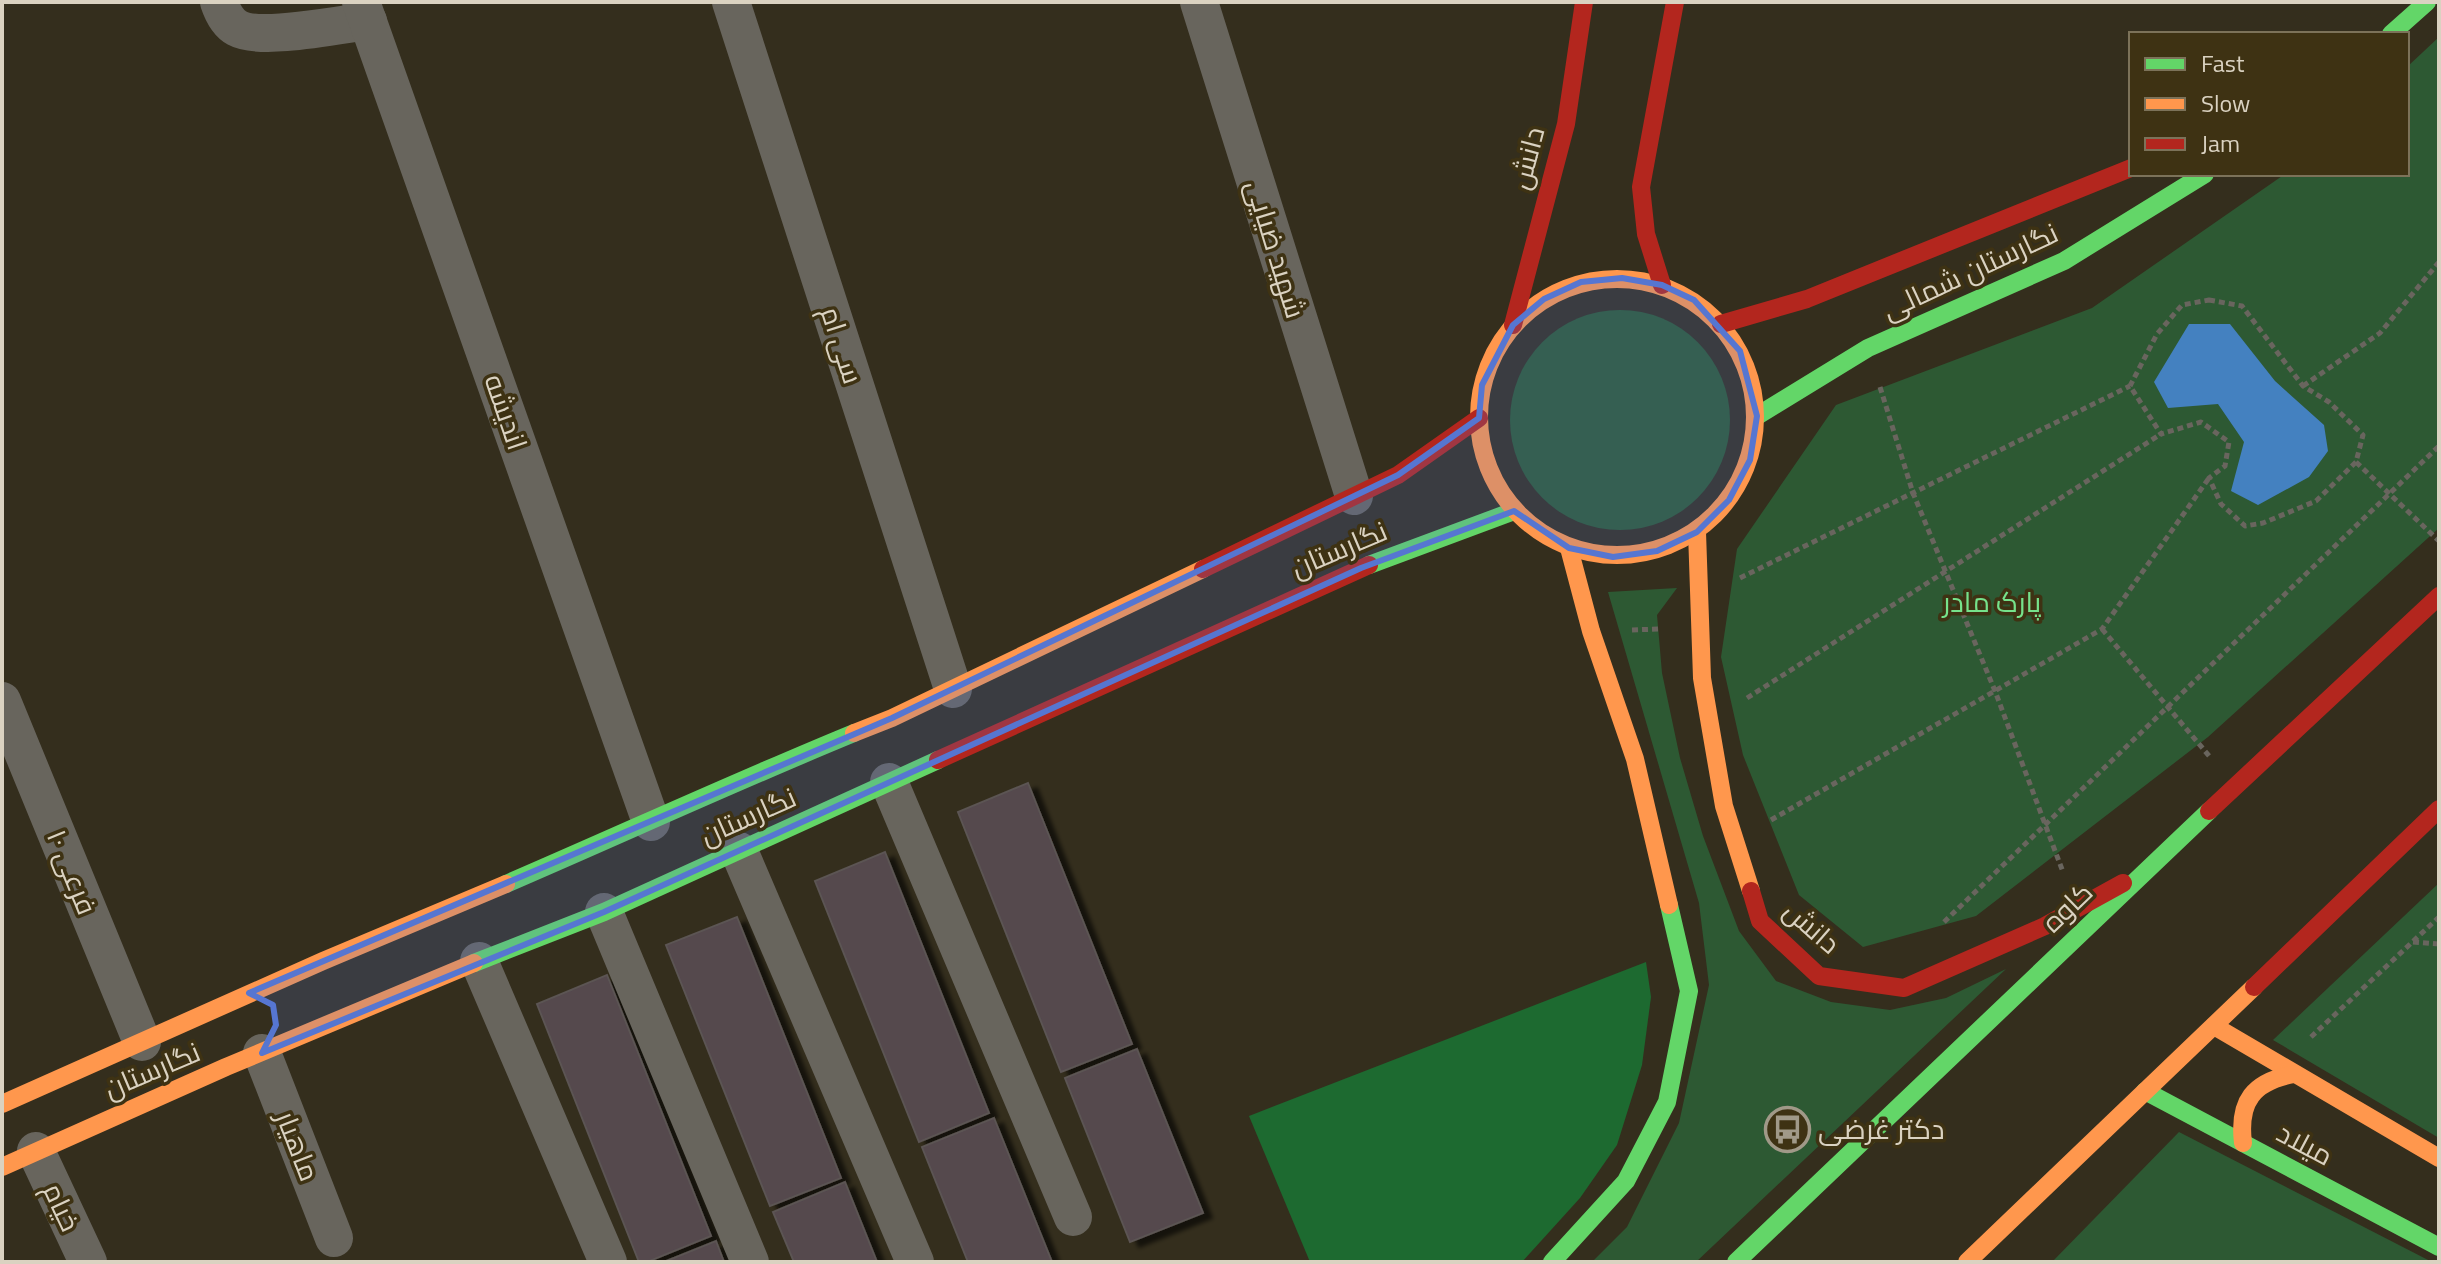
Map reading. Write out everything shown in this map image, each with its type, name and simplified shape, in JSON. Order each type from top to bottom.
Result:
[{"type":"main road","name":"دانش","points":[[1513,325],[1566,124],[1584,2]]},
{"type":"main road","points":[[1662,285],[1646,234],[1641,187],[1675,2]]},
{"type":"main road","points":[[2393,32],[2427,2]]},
{"type":"main road","name":"نگارستان شمالی","points":[[1721,324],[1807,299],[2129,169]]},
{"type":"main road","name":"نگارستان شمالی","points":[[1757,416],[1868,348],[2064,261],[2202,176]]},
{"type":"main road","points":[[1622,278],[1662,285],[1694,300],[1721,324],[1740,351],[1753,383],[1757,416],[1750,460],[1729,500],[1697,532],[1657,551],[1613,557],[1569,548],[1540,532],[1514,511],[1495,483],[1483,451],[1479,418],[1482,385],[1494,353],[1513,325],[1544,299],[1581,282],[1622,278]]},
{"type":"main road","name":"نگارستان","points":[[2,1104],[249,993],[651,822],[773,766],[892,718],[1398,475],[1479,418]]},
{"type":"main road","name":"نگارستان","points":[[2,1167],[269,1039],[350,1016],[604,912],[1361,568],[1514,511]]},
{"type":"main road","name":"دانش","points":[[1697,532],[1702,678],[1724,806],[1760,921],[1819,976],[1904,988],[1988,952],[2146,871]]},
{"type":"main road","points":[[1552,1262],[1626,1181],[1667,1102],[1689,991],[1635,759],[1591,631],[1569,548]]},
{"type":"main road","name":"کاوه","points":[[1736,1262],[2439,596]]},
{"type":"main road","points":[[1967,1262],[2439,809]]},
{"type":"main road","points":[[318,982],[323,961]]},
{"type":"main road","points":[[249,993],[273,1005]]},
{"type":"main road","points":[[327,1000],[350,1016]]},
{"type":"main road","name":"میلاد","points":[[2214,1026],[2439,1158]]},
{"type":"main road","points":[[2243,1143],[2240,1126],[2242,1110],[2250,1095],[2262,1083],[2287,1070]]},
{"type":"main road","name":"میلاد","points":[[2145,1091],[2439,1247]]},
{"type":"street","points":[[219,2],[235,27],[260,34],[364,12]]},
{"type":"street","name":"سی ام","points":[[731,2],[953,689]]},
{"type":"street","name":"شهید ضیایی","points":[[1199,2],[1354,496]]},
{"type":"street","name":"اندیشه","points":[[364,12],[651,822]]},
{"type":"street","name":"فرعی ۱۰","points":[[2,701],[142,1042]]},
{"type":"street","points":[[889,782],[1073,1217]]},
{"type":"street","points":[[739,851],[915,1262]]},
{"type":"street","points":[[604,912],[750,1262]]},
{"type":"street","points":[[479,961],[608,1262]]},
{"type":"street","name":"ماهیار","points":[[269,1039],[334,1238]]},
{"type":"street","name":"خیام","points":[[36,1151],[88,1262]]},
{"type":"path","points":[[2303,386],[2380,333],[2439,262]]},
{"type":"path","points":[[1700,598],[2130,386],[2157,334],[2182,305],[2209,300],[2242,306],[2303,386],[2329,402],[2363,435],[2356,462],[2316,501],[2263,523],[2245,526],[2221,504],[2209,478]]},
{"type":"path","points":[[1868,348],[1913,493],[1995,691],[2077,908]]},
{"type":"path","points":[[2130,386],[2161,434]]},
{"type":"path","points":[[1709,722],[2161,434],[2201,422],[2229,442],[2225,466],[2209,478],[2102,629],[1735,841]]},
{"type":"path","points":[[1934,931],[2439,446]]},
{"type":"path","points":[[2356,462],[2439,541]]},
{"type":"path","points":[[1591,631],[1701,628]]},
{"type":"path","points":[[2102,629],[2236,787]]},
{"type":"path","points":[[2287,1070],[2439,917]]},
{"type":"path","points":[[2412,942],[2439,944]]},
{"type":"highlighted area","points":[[1622,278],[1662,285],[1694,300],[1740,351],[1757,416],[1750,460],[1729,500],[1697,532],[1657,551],[1613,557],[1569,548],[1514,511],[1361,568],[604,912],[262,1053],[276,1025],[273,1005],[249,993],[892,718],[1398,475],[1479,418],[1482,385],[1513,325],[1544,299],[1581,282]]},
{"type":"green space","name":"پارک مادر","points":[[2439,37],[2439,528],[2208,737],[1976,916],[1863,947],[1799,895],[1743,755],[1721,657],[1737,549],[1836,405],[2092,308],[2282,176],[2409,176],[2409,65]]},
{"type":"green space","points":[[1620,310],[1662,318],[1698,342],[1722,378],[1730,420],[1722,462],[1698,498],[1662,522],[1620,530],[1578,522],[1542,498],[1518,462],[1510,420],[1518,378],[1542,342],[1578,318]]},
{"type":"green space","points":[[1677,588],[1657,615],[1662,673],[1680,758],[1703,836],[1739,931],[1776,981],[1831,1002],[1890,1010],[1946,998],[2006,969],[1696,1262],[1592,1262],[1627,1227],[1679,1123],[1709,985],[1699,903],[1608,592]]},
{"type":"green space","points":[[2439,883],[2439,1138],[2273,1040]]},
{"type":"green space","points":[[1646,962],[1651,997],[1642,1065],[1617,1145],[1580,1198],[1522,1262],[1310,1262],[1249,1116]]},
{"type":"green space","points":[[2179,1132],[2432,1262],[2052,1262]]},
{"type":"water","points":[[2189,324],[2230,324],[2275,381],[2324,425],[2328,451],[2309,477],[2258,505],[2231,491],[2244,442],[2218,404],[2168,408],[2154,382]]},
{"type":"building","points":[[1028,783],[1132,1044],[1061,1072],[958,812]]},
{"type":"building","points":[[885,852],[989,1113],[919,1142],[815,881]]},
{"type":"building","points":[[737,917],[841,1178],[770,1206],[666,945]]},
{"type":"building","points":[[607,975],[711,1236],[647,1262],[639,1262],[537,1004]]},
{"type":"building","points":[[1137,1049],[1203,1213],[1130,1242],[1065,1078]]},
{"type":"building","points":[[994,1118],[1052,1262],[968,1262],[922,1147]]},
{"type":"building","points":[[845,1182],[877,1262],[794,1262],[773,1212]]},
{"type":"building","points":[[716,1241],[724,1262],[664,1262]]},
{"type":"traffic: fast","points":[[2393,32],[2427,2]]},
{"type":"traffic: fast","points":[[1757,416],[1868,348],[2064,261],[2202,176]]},
{"type":"traffic: fast","points":[[1369,565],[1514,511]]},
{"type":"traffic: fast","points":[[506,884],[854,733]]},
{"type":"traffic: fast","points":[[474,963],[604,912],[938,760]]},
{"type":"traffic: fast","points":[[1736,1262],[2209,811]]},
{"type":"traffic: fast","points":[[1552,1262],[1626,1181],[1667,1102],[1689,991],[1669,905]]},
{"type":"traffic: fast","points":[[2145,1091],[2439,1247]]},
{"type":"traffic: slow","points":[[1603,279],[1631,279],[1657,284],[1682,295],[1705,310],[1724,329],[1750,377],[1755,417],[1753,444],[1745,470],[1732,494],[1715,515],[1694,532],[1657,550],[1631,555],[1603,555],[1577,550],[1552,539],[1529,524],[1510,505],[1484,457],[1479,431],[1479,403],[1484,377],[1495,352],[1510,329],[1529,310],[1577,284],[1603,279]]},
{"type":"traffic: slow","points":[[1697,532],[1702,678],[1724,806],[1751,891]]},
{"type":"traffic: slow","points":[[1569,548],[1591,631],[1635,759],[1669,905]]},
{"type":"traffic: slow","points":[[854,733],[892,718],[1203,569]]},
{"type":"traffic: slow","points":[[2,1104],[323,961],[506,884]]},
{"type":"traffic: slow","points":[[2,1167],[226,1067],[474,963]]},
{"type":"traffic: slow","points":[[1967,1262],[2254,987]]},
{"type":"traffic: slow","points":[[2214,1026],[2439,1158]]},
{"type":"traffic: slow","points":[[2243,1143],[2243,1116],[2251,1096],[2268,1082],[2294,1074]]},
{"type":"traffic: jam","points":[[1513,325],[1566,124],[1584,2]]},
{"type":"traffic: jam","points":[[1662,285],[1646,234],[1641,187],[1675,2]]},
{"type":"traffic: jam","points":[[1721,324],[1807,299],[2129,169]]},
{"type":"traffic: jam","points":[[1203,569],[1398,475],[1479,418]]},
{"type":"traffic: jam","points":[[938,760],[1369,565]]},
{"type":"traffic: jam","points":[[2209,811],[2439,596]]},
{"type":"traffic: jam","points":[[2254,987],[2439,809]]},
{"type":"traffic: jam","points":[[1751,891],[1760,921],[1819,976],[1904,988],[2045,926],[2123,883]]},
{"type":"place","name":"دکتر غرضی","points":[[1787,1129]]}]
